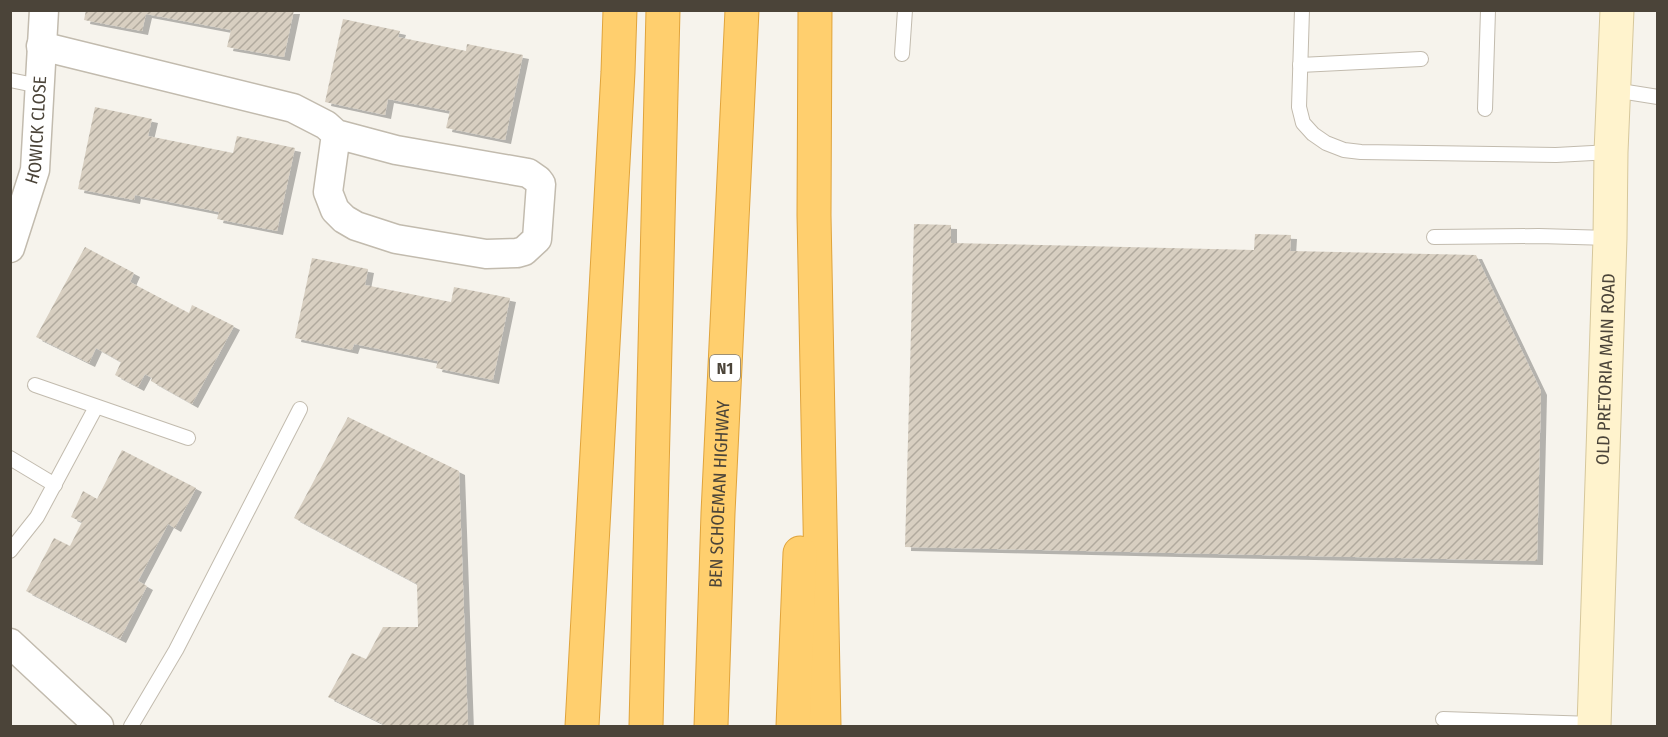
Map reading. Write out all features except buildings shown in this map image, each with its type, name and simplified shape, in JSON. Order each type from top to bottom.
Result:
[{"type":"highway","points":[[601,726],[620,10]]},
{"type":"highway","points":[[645,726],[663,10]]},
{"type":"highway","name":"BEN SCHOEMAN HIGHWAY","points":[[711,726],[718,513],[742,10]]},
{"type":"highway","points":[[815,10],[814,215],[824,726]]},
{"type":"highway","points":[[582,726],[618,72]]},
{"type":"highway","points":[[793,726],[814,215]]},
{"type":"main road","name":"OLD PRETORIA MAIN ROAD","points":[[1594,725],[1617,10]]},
{"type":"street","name":"HOWICK CLOSE","points":[[10,248],[35,170],[44,10]]},
{"type":"street","points":[[41,46],[293,108],[326,125],[336,134],[396,150],[528,173],[541,184],[537,238],[524,251],[486,254],[396,239],[356,226],[335,210],[328,192],[336,134]]},
{"type":"street","points":[[10,643],[99,726]]},
{"type":"lane","points":[[902,54],[905,10]]},
{"type":"lane","points":[[1302,10],[1299,107],[1303,123],[1326,143],[1344,150],[1372,152],[1556,155],[1611,152]]},
{"type":"lane","points":[[1485,109],[1488,10]]},
{"type":"lane","points":[[1300,65],[1421,59]]},
{"type":"lane","points":[[10,80],[39,86]]},
{"type":"lane","points":[[1614,90],[1658,97]]},
{"type":"lane","points":[[1434,237],[1610,238]]},
{"type":"lane","points":[[35,385],[188,438]]},
{"type":"lane","points":[[13,543],[37,517],[96,407]]},
{"type":"lane","points":[[131,726],[176,650],[300,409]]},
{"type":"lane","points":[[10,458],[55,485]]},
{"type":"lane","points":[[1443,719],[1594,725]]}]
